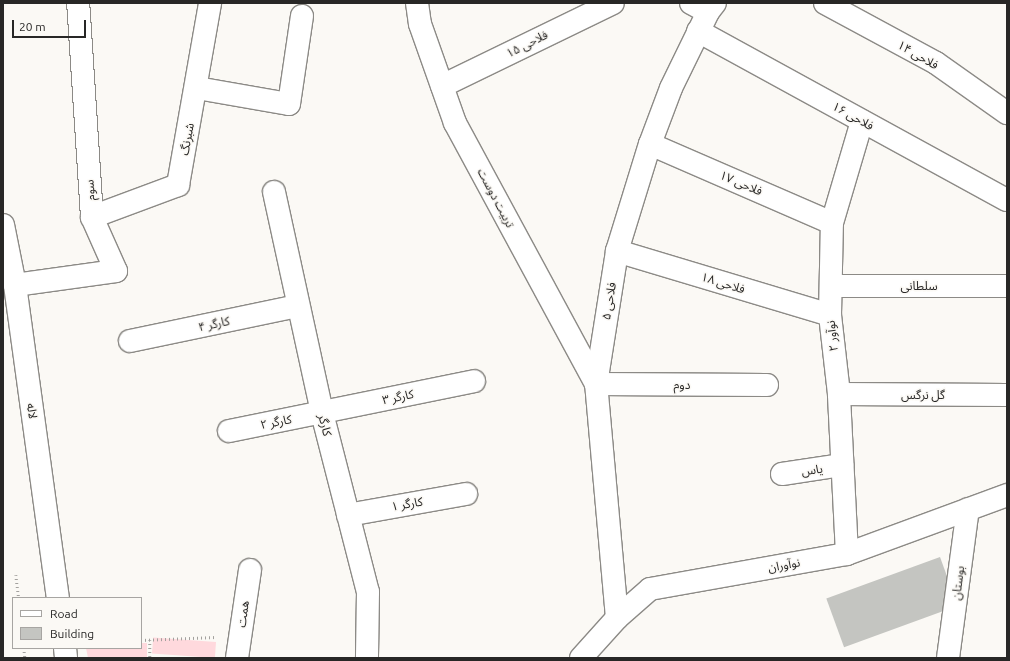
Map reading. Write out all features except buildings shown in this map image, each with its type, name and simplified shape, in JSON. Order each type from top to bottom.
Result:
[{"type":"street","name":"سوم","points":[[14,286],[116,271],[92,217],[78,3]]},
{"type":"street","name":"شبرنگ","points":[[92,217],[178,185],[197,88],[210,3]]},
{"type":"street","name":"تربیت دوست","points":[[417,3],[420,24],[455,123],[596,384]]},
{"type":"street","name":"فلاحی ۱۵","points":[[442,86],[613,3]]},
{"type":"street","name":"فلاحی ۱۴","points":[[825,3],[936,63],[1007,113]]},
{"type":"street","name":"فلاحی ۵","points":[[617,618],[596,384],[617,251],[650,144],[671,88],[698,31],[705,6]]},
{"type":"street","points":[[197,88],[289,104],[302,16]]},
{"type":"street","name":"فلاحی ۱۶","points":[[698,31],[1007,200]]},
{"type":"street","name":"نوآور ۲","points":[[847,554],[839,394],[830,315],[832,222],[862,122]]},
{"type":"street","name":"فلاحی ۱۷","points":[[650,144],[832,222]]},
{"type":"street","name":"کارگر","points":[[274,192],[297,306],[322,413],[368,592],[367,658]]},
{"type":"street","name":"لاله","points":[[3,225],[14,286],[58,597]]},
{"type":"street","name":"فلاحی ۱۸","points":[[617,251],[830,315]]},
{"type":"street","name":"سلطانی","points":[[831,286],[1007,286]]},
{"type":"street","name":"کارگر ۴","points":[[130,341],[297,306]]},
{"type":"street","name":"کارگر ۳","points":[[322,413],[474,381]]},
{"type":"street","name":"دوم","points":[[596,384],[767,385]]},
{"type":"street","name":"گل نرگس","points":[[839,394],[1007,395]]},
{"type":"street","name":"کارگر ۲","points":[[229,432],[322,413]]},
{"type":"street","name":"یاس","points":[[782,474],[842,466]]},
{"type":"street","name":"کارگر ۱","points":[[348,515],[466,494]]},
{"type":"street","name":"نوآوران","points":[[581,658],[617,618],[650,589],[847,554],[1007,495]]},
{"type":"street","name":"بوستان","points":[[948,658],[968,509]]},
{"type":"street","name":"همت","points":[[237,658],[250,570]]},
{"type":"path","points":[[16,575],[19,597]]},
{"type":"path","points":[[142,640],[240,636]]},
{"type":"path","points":[[150,640],[150,658]]},
{"type":"shaded area","points":[[153,638],[216,642],[215,658],[152,654]]},
{"type":"shaded area","points":[[142,643],[147,643],[147,658],[88,658],[86,649],[142,649]]}]
